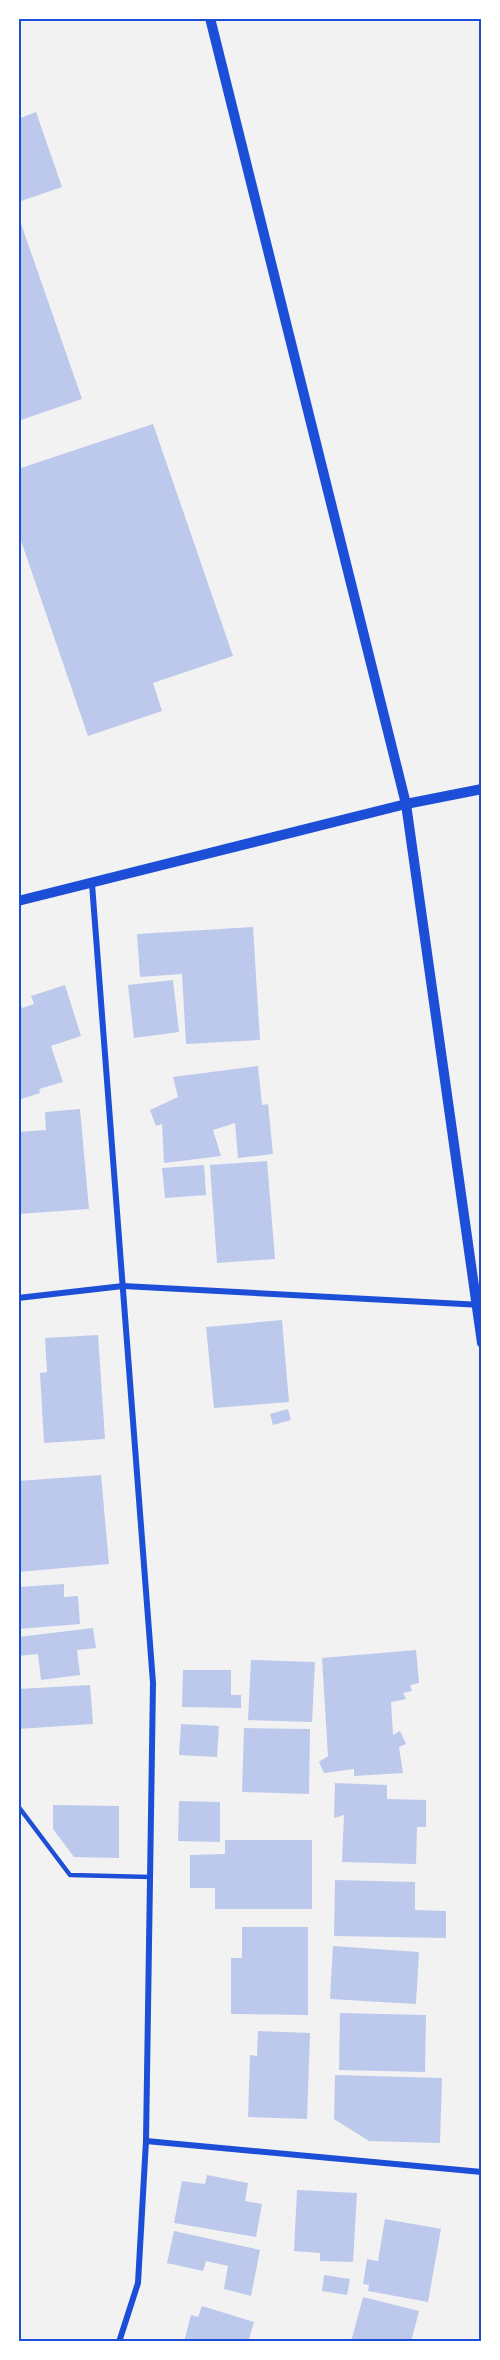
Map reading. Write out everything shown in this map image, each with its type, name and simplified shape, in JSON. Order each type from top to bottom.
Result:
[{"type":"street","points":[[210,18],[406,804],[480,1306],[482,1343]]},
{"type":"street","points":[[18,901],[406,804],[482,789]]},
{"type":"street","points":[[92,884],[153,1683],[146,2140],[138,2283],[119,2342]]},
{"type":"street","points":[[18,1298],[123,1286],[480,1306]]},
{"type":"street","points":[[146,2140],[482,2172]]},
{"type":"lane","points":[[18,1806],[70,1875],[150,1877]]},
{"type":"building","points":[[36,112],[62,187],[18,202],[18,119]]},
{"type":"building","points":[[18,215],[82,399],[18,421]]},
{"type":"building","points":[[153,424],[233,656],[153,683],[162,711],[88,736],[18,532],[18,469]]},
{"type":"building","points":[[253,927],[260,1040],[186,1044],[182,974],[140,977],[137,934]]},
{"type":"building","points":[[173,980],[179,1032],[134,1038],[128,985]]},
{"type":"building","points":[[65,985],[81,1036],[51,1046],[63,1082],[39,1089],[40,1093],[18,1100],[18,996],[22,1008],[34,1004],[31,996]]},
{"type":"building","points":[[258,1066],[262,1105],[268,1104],[273,1154],[238,1158],[235,1123],[213,1130],[221,1156],[164,1163],[162,1124],[156,1126],[150,1110],[178,1097],[173,1077]]},
{"type":"building","points":[[80,1109],[89,1209],[18,1214],[18,1132],[46,1130],[45,1112]]},
{"type":"building","points":[[267,1161],[275,1259],[217,1263],[210,1165]]},
{"type":"building","points":[[204,1165],[206,1195],[165,1198],[162,1168]]},
{"type":"building","points":[[282,1320],[289,1402],[214,1408],[206,1327]]},
{"type":"building","points":[[98,1335],[105,1439],[44,1443],[40,1373],[47,1372],[45,1338]]},
{"type":"building","points":[[288,1409],[291,1420],[273,1425],[270,1414]]},
{"type":"building","points":[[101,1475],[109,1564],[18,1572],[18,1481]]},
{"type":"building","points":[[64,1584],[64,1597],[78,1596],[80,1624],[18,1629],[18,1587]]},
{"type":"building","points":[[93,1628],[96,1648],[77,1650],[80,1675],[41,1680],[38,1654],[18,1656],[18,1637]]},
{"type":"building","points":[[416,1650],[419,1683],[410,1685],[412,1691],[403,1693],[406,1699],[391,1702],[393,1735],[400,1731],[406,1744],[399,1747],[403,1773],[354,1776],[354,1769],[324,1773],[319,1762],[328,1756],[322,1658]]},
{"type":"building","points":[[251,1660],[315,1662],[312,1722],[248,1720]]},
{"type":"building","points":[[183,1670],[231,1670],[231,1695],[241,1695],[241,1708],[182,1707]]},
{"type":"building","points":[[90,1685],[93,1724],[18,1729],[18,1689]]},
{"type":"building","points":[[181,1724],[219,1726],[217,1757],[179,1755]]},
{"type":"building","points":[[244,1728],[310,1729],[309,1794],[242,1792]]},
{"type":"building","points":[[335,1783],[387,1785],[387,1799],[426,1800],[426,1827],[417,1827],[416,1864],[342,1862],[344,1815],[334,1818]]},
{"type":"building","points":[[179,1801],[220,1802],[220,1842],[178,1841]]},
{"type":"building","points":[[53,1805],[119,1806],[119,1858],[74,1857],[53,1829]]},
{"type":"building","points":[[225,1840],[312,1840],[312,1909],[215,1909],[215,1888],[190,1888],[190,1855],[225,1854]]},
{"type":"building","points":[[335,1880],[415,1882],[415,1910],[446,1911],[446,1938],[334,1936]]},
{"type":"building","points":[[242,1927],[308,1927],[308,2015],[231,2014],[231,1958],[242,1958]]},
{"type":"building","points":[[333,1946],[419,1952],[416,2004],[330,1999]]},
{"type":"building","points":[[340,2013],[426,2015],[425,2072],[339,2070]]},
{"type":"building","points":[[258,2031],[310,2033],[307,2119],[248,2117],[250,2055],[257,2056]]},
{"type":"building","points":[[335,2075],[442,2078],[440,2143],[369,2141],[334,2119]]},
{"type":"building","points":[[207,2175],[248,2183],[245,2201],[262,2204],[256,2237],[174,2223],[182,2181],[205,2184]]},
{"type":"building","points":[[297,2190],[357,2193],[353,2262],[320,2261],[320,2253],[294,2251]]},
{"type":"building","points":[[385,2219],[441,2229],[428,2302],[368,2291],[369,2285],[363,2284],[367,2259],[378,2261]]},
{"type":"building","points":[[174,2231],[260,2250],[251,2296],[224,2289],[228,2266],[206,2261],[203,2271],[167,2263]]},
{"type":"building","points":[[324,2275],[350,2279],[347,2295],[322,2291]]},
{"type":"building","points":[[363,2297],[419,2311],[411,2342],[351,2342]]},
{"type":"building","points":[[202,2306],[254,2322],[248,2342],[184,2342],[191,2315],[198,2317]]}]
